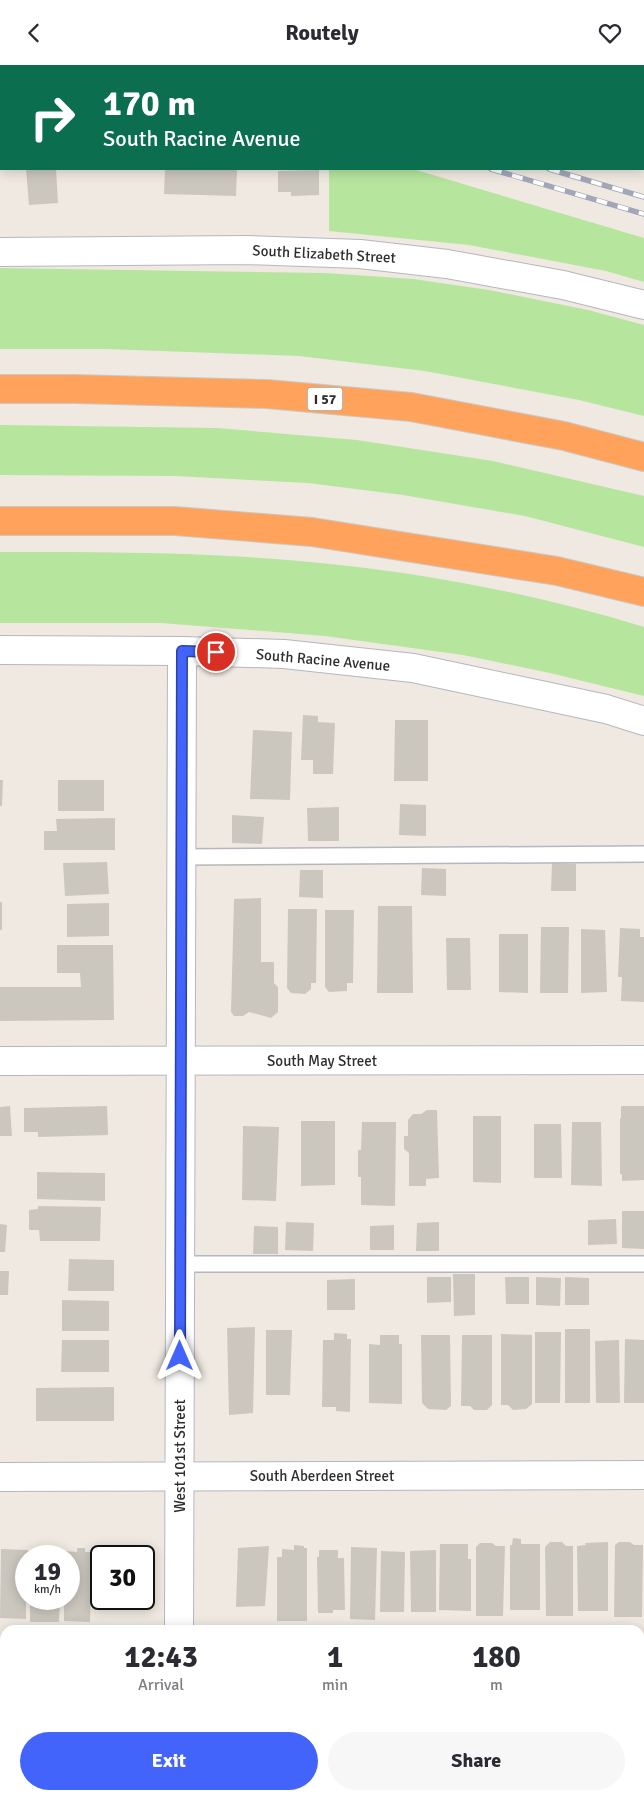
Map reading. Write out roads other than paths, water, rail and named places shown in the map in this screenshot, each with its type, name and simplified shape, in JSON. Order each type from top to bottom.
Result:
[{"type":"highway","name":"I 57","points":[[0,389],[267,394],[411,407],[564,436],[644,457]]},
{"type":"highway","points":[[0,521],[175,521],[312,532],[557,571],[644,592]]},
{"type":"street","name":"South Elizabeth Street","points":[[0,252],[245,250],[360,255],[447,263],[563,285],[644,305]]},
{"type":"street","name":"South Racine Avenue","points":[[0,650],[182,651],[284,654],[413,668],[606,709],[644,721]]},
{"type":"street","name":"West 101st Street","points":[[179,1625],[182,651]]},
{"type":"street","name":"South May Street","points":[[0,1061],[644,1060]]},
{"type":"street","name":"South Aberdeen Street","points":[[0,1477],[644,1475]]},
{"type":"lane","points":[[181,857],[644,854]]},
{"type":"lane","points":[[180,1264],[644,1263]]},
{"type":"railway","points":[[494,170],[644,214]]},
{"type":"railway","points":[[552,170],[644,197]]}]
